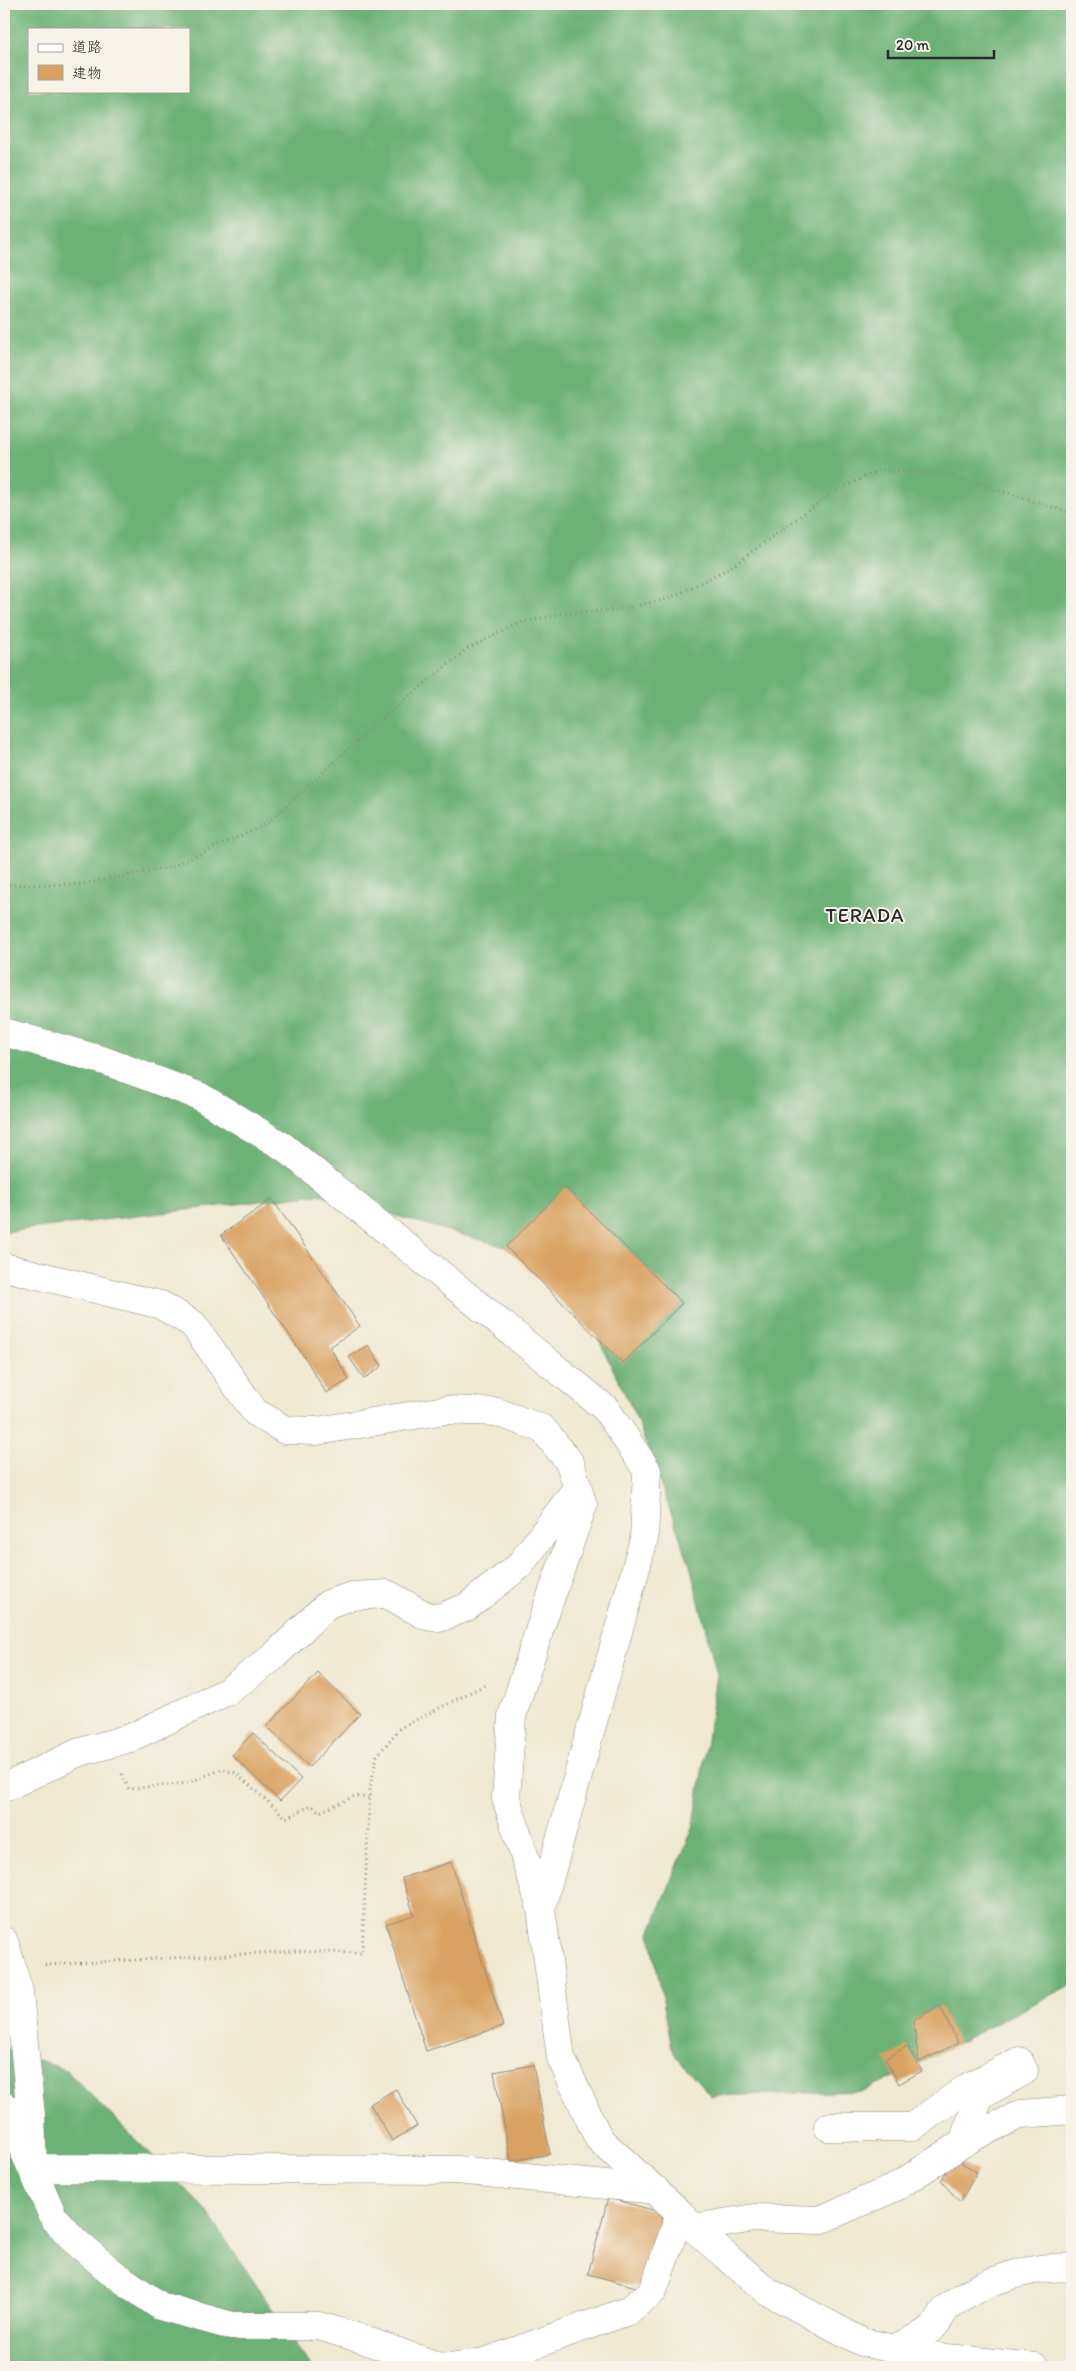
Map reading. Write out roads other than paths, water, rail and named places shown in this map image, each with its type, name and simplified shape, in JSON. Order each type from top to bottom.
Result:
[{"type":"street","points":[[4,1032],[105,1061],[199,1096],[284,1147],[606,1409],[648,1470],[644,1539],[541,1908]]},
{"type":"street","points":[[4,1267],[161,1305],[193,1324],[255,1412],[285,1430],[317,1431],[445,1410],[497,1412],[543,1429],[570,1463],[583,1505],[512,1716],[506,1798],[541,1908],[561,2058],[599,2139],[656,2190],[686,2220],[767,2291],[862,2342],[926,2356],[1035,2367]]},
{"type":"street","points":[[4,1788],[77,1753],[130,1738],[228,1691],[272,1658],[328,1604],[352,1596],[387,1594],[426,1616],[439,1618],[466,1607],[519,1566],[578,1487]]},
{"type":"street","points":[[4,1941],[19,1992],[31,2116],[33,2168]]},
{"type":"street","points":[[828,2128],[912,2127],[968,2087],[1019,2061],[1024,2072],[980,2096],[962,2144]]},
{"type":"street","points":[[4,2106],[54,2218],[75,2242],[113,2273],[160,2306],[232,2326],[319,2326],[440,2367]]},
{"type":"street","points":[[686,2220],[754,2218],[820,2220],[896,2187],[962,2144],[1021,2114],[1072,2110]]},
{"type":"street","points":[[33,2168],[457,2170],[656,2190]]},
{"type":"street","points":[[448,2367],[485,2362],[628,2311],[653,2291],[686,2220]]},
{"type":"street","points":[[893,2349],[932,2328],[947,2309],[979,2287],[1022,2273],[1055,2266],[1072,2268]]},
{"type":"district","name":"TERADA","points":[[865,915]]}]
